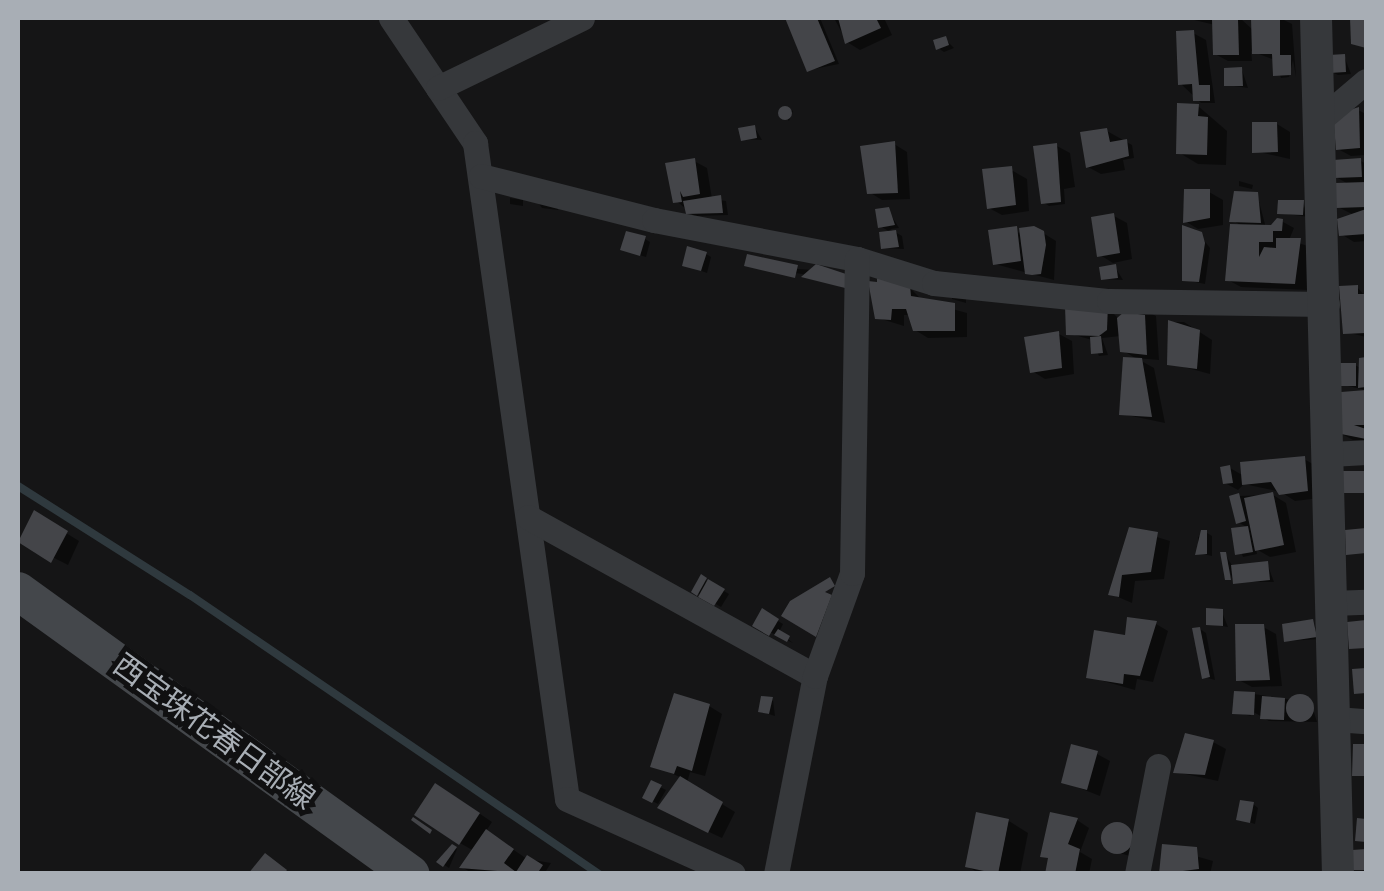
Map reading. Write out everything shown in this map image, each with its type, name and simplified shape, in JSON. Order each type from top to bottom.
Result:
[{"type":"main road","name":"西宝珠花春日部線","points":[[18,591],[411,874]]},
{"type":"street","points":[[391,18],[475,142],[567,799],[733,874]]},
{"type":"street","points":[[438,88],[582,18]]},
{"type":"street","points":[[1316,18],[1327,304],[1332,603],[1351,720],[1338,874]]},
{"type":"street","points":[[1321,119],[1366,81]]},
{"type":"street","points":[[481,176],[654,220],[857,259],[934,283],[1109,301],[1327,304]]},
{"type":"street","points":[[776,874],[815,676],[852,574],[857,259]]},
{"type":"street","points":[[1330,454],[1366,452]]},
{"type":"street","points":[[528,517],[815,676]]},
{"type":"street","points":[[1332,603],[1366,602]]},
{"type":"street","points":[[1138,874],[1158,766]]},
{"type":"building","points":[[785,18],[817,18],[835,61],[807,72]]},
{"type":"building","points":[[838,18],[876,18],[881,28],[845,44]]},
{"type":"building","points":[[1251,18],[1280,18],[1280,55],[1291,55],[1291,75],[1273,76],[1272,54],[1252,54]]},
{"type":"building","points":[[1350,18],[1366,18],[1366,48],[1351,44]]},
{"type":"building","points":[[1212,19],[1238,19],[1239,55],[1213,55]]},
{"type":"building","points":[[1194,30],[1199,85],[1210,85],[1210,101],[1193,101],[1192,84],[1178,85],[1176,31]]},
{"type":"building","points":[[946,36],[949,45],[936,50],[933,40]]},
{"type":"building","points":[[1345,54],[1346,72],[1330,73],[1329,55]]},
{"type":"building","points":[[1242,67],[1243,86],[1224,86],[1224,68]]},
{"type":"building","points":[[1177,103],[1199,104],[1198,116],[1208,117],[1207,155],[1176,154]]},
{"type":"building","points":[[785,106],[792,113],[785,120],[778,113]]},
{"type":"building","points":[[1359,107],[1360,148],[1336,150],[1333,115]]},
{"type":"building","points":[[1252,122],[1277,122],[1278,152],[1252,153]]},
{"type":"building","points":[[755,125],[757,138],[741,141],[738,128]]},
{"type":"building","points":[[1107,128],[1110,142],[1127,139],[1129,156],[1086,168],[1080,132]]},
{"type":"building","points":[[895,141],[898,193],[867,194],[860,146]]},
{"type":"building","points":[[1057,143],[1061,202],[1041,204],[1033,146]]},
{"type":"building","points":[[695,158],[700,194],[683,197],[680,191],[682,202],[673,203],[665,163]]},
{"type":"building","points":[[1361,158],[1362,177],[1334,178],[1333,160]]},
{"type":"building","points":[[1012,166],[1016,205],[987,209],[982,169]]},
{"type":"building","points":[[1366,182],[1366,207],[1336,208],[1335,183]]},
{"type":"building","points":[[1184,189],[1210,189],[1210,218],[1183,223]]},
{"type":"building","points":[[1234,191],[1258,192],[1261,223],[1229,222]]},
{"type":"building","points":[[721,195],[723,213],[686,214],[683,201]]},
{"type":"building","points":[[1278,200],[1304,200],[1303,215],[1277,214]]},
{"type":"building","points":[[889,207],[895,225],[878,228],[875,209]]},
{"type":"building","points":[[1366,209],[1366,234],[1339,236],[1337,219]]},
{"type":"building","points":[[1114,213],[1120,253],[1097,257],[1091,217]]},
{"type":"building","points":[[1277,218],[1283,219],[1282,231],[1273,231],[1273,242],[1259,242],[1259,257],[1264,247],[1276,248],[1276,238],[1301,238],[1295,284],[1225,281],[1230,224],[1271,225]]},
{"type":"building","points":[[1182,225],[1202,232],[1205,243],[1199,282],[1182,281]]},
{"type":"building","points":[[1017,226],[1021,261],[993,265],[988,230]]},
{"type":"building","points":[[1034,226],[1044,231],[1046,245],[1041,274],[1032,275],[1025,274],[1019,228]]},
{"type":"building","points":[[896,230],[899,247],[881,249],[879,232]]},
{"type":"building","points":[[626,231],[646,236],[640,256],[620,250]]},
{"type":"building","points":[[687,246],[707,252],[701,271],[682,266]]},
{"type":"building","points":[[747,254],[798,265],[795,278],[744,266]]},
{"type":"building","points":[[816,264],[849,275],[845,288],[801,277]]},
{"type":"building","points":[[1116,264],[1118,278],[1101,280],[1099,267]]},
{"type":"building","points":[[877,275],[910,285],[911,296],[955,303],[955,331],[913,331],[906,309],[892,309],[891,320],[875,319],[868,281],[877,282]]},
{"type":"building","points":[[1358,285],[1358,294],[1366,294],[1366,333],[1343,334],[1339,286]]},
{"type":"building","points":[[1108,304],[1107,330],[1099,336],[1066,335],[1065,306]]},
{"type":"building","points":[[1124,312],[1145,315],[1147,355],[1120,352],[1117,318]]},
{"type":"building","points":[[1168,320],[1200,330],[1197,369],[1167,365]]},
{"type":"building","points":[[1059,331],[1062,368],[1030,373],[1024,337]]},
{"type":"building","points":[[1101,336],[1103,353],[1091,354],[1090,337]]},
{"type":"building","points":[[1123,357],[1142,358],[1152,417],[1119,415]]},
{"type":"building","points":[[1366,357],[1366,387],[1358,388],[1359,358]]},
{"type":"building","points":[[1336,363],[1356,363],[1356,386],[1336,386]]},
{"type":"building","points":[[1366,390],[1366,425],[1354,425],[1366,429],[1366,439],[1336,433],[1341,392]]},
{"type":"building","points":[[1305,456],[1308,491],[1279,495],[1271,482],[1242,485],[1240,462]]},
{"type":"building","points":[[1230,465],[1233,483],[1223,484],[1220,467]]},
{"type":"building","points":[[1341,471],[1366,471],[1366,493],[1341,493]]},
{"type":"building","points":[[1273,492],[1284,545],[1255,551],[1244,498]]},
{"type":"building","points":[[1239,493],[1246,521],[1236,524],[1229,496]]},
{"type":"building","points":[[34,510],[68,531],[51,563],[18,542]]},
{"type":"building","points":[[1248,526],[1253,552],[1235,555],[1231,528]]},
{"type":"building","points":[[1129,527],[1158,532],[1151,572],[1122,575],[1119,597],[1108,595]]},
{"type":"building","points":[[1366,528],[1366,553],[1346,555],[1345,530]]},
{"type":"building","points":[[1201,530],[1207,530],[1207,554],[1195,555]]},
{"type":"building","points":[[1220,552],[1226,552],[1231,580],[1225,580]]},
{"type":"building","points":[[1268,561],[1270,580],[1233,584],[1231,565]]},
{"type":"building","points":[[701,574],[707,578],[697,596],[691,592]]},
{"type":"building","points":[[830,577],[835,586],[825,592],[832,595],[816,637],[781,616],[790,601]]},
{"type":"building","points":[[708,579],[725,589],[714,606],[698,597]]},
{"type":"building","points":[[762,608],[779,619],[769,636],[752,626]]},
{"type":"building","points":[[1206,608],[1223,609],[1223,626],[1206,625]]},
{"type":"building","points":[[1127,617],[1157,621],[1140,676],[1124,674],[1123,684],[1086,678],[1094,630],[1125,635]]},
{"type":"building","points":[[1313,619],[1317,637],[1284,642],[1282,624]]},
{"type":"building","points":[[1366,620],[1366,648],[1349,649],[1347,622]]},
{"type":"building","points":[[1235,624],[1264,624],[1270,680],[1236,681]]},
{"type":"building","points":[[1200,627],[1210,677],[1202,679],[1192,628]]},
{"type":"building","points":[[778,629],[790,636],[787,642],[774,635]]},
{"type":"building","points":[[1366,668],[1366,693],[1354,694],[1352,669]]},
{"type":"building","points":[[1234,691],[1255,692],[1254,715],[1232,714]]},
{"type":"building","points":[[674,693],[710,704],[692,771],[677,766],[674,774],[650,767]]},
{"type":"building","points":[[1300,694],[1310,698],[1314,708],[1310,718],[1300,722],[1290,718],[1286,708],[1290,698]]},
{"type":"building","points":[[761,696],[773,697],[769,714],[758,712]]},
{"type":"building","points":[[1262,696],[1285,698],[1284,720],[1260,719]]},
{"type":"building","points":[[1185,733],[1214,740],[1205,775],[1173,773]]},
{"type":"building","points":[[1071,744],[1098,751],[1087,790],[1061,783]]},
{"type":"building","points":[[1353,744],[1366,744],[1366,776],[1352,776]]},
{"type":"building","points":[[680,776],[723,802],[708,833],[657,808]]},
{"type":"building","points":[[651,780],[662,785],[652,803],[642,798]]},
{"type":"building","points":[[435,783],[480,813],[459,845],[414,815]]},
{"type":"building","points":[[1240,800],[1254,802],[1250,823],[1236,820]]},
{"type":"building","points":[[976,812],[1009,819],[998,874],[965,867]]},
{"type":"building","points":[[1050,812],[1078,818],[1068,844],[1080,849],[1075,874],[1045,874],[1048,858],[1040,857]]},
{"type":"building","points":[[413,817],[432,830],[430,834],[411,820]]},
{"type":"building","points":[[1357,818],[1366,819],[1366,842],[1355,841]]},
{"type":"building","points":[[1117,822],[1128,827],[1133,838],[1128,849],[1117,854],[1106,849],[1101,838],[1106,827]]},
{"type":"building","points":[[486,829],[514,849],[504,863],[516,872],[527,855],[543,865],[537,874],[459,868]]},
{"type":"building","points":[[452,844],[457,847],[443,867],[436,862]]},
{"type":"building","points":[[1162,844],[1197,847],[1199,869],[1159,874]]},
{"type":"building","points":[[1366,849],[1366,870],[1352,870],[1352,850]]},
{"type":"building","points":[[265,853],[287,870],[284,874],[248,874]]},
{"type":"waterway","points":[[18,486],[190,595],[599,874]]}]
